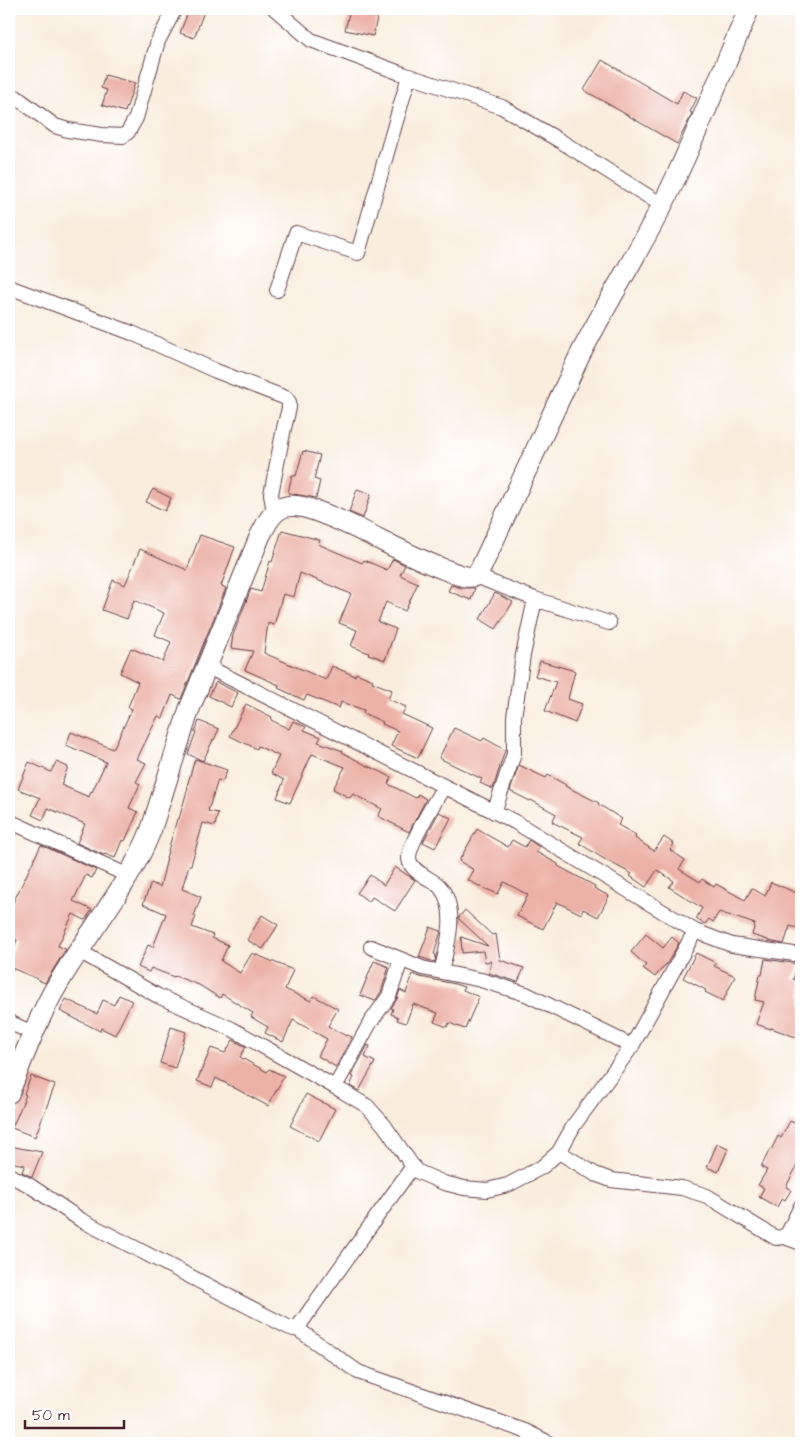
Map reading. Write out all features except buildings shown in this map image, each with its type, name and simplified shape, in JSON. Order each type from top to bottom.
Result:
[{"type":"street","points":[[9,94],[16,97],[55,126],[93,134],[123,136],[128,132],[136,118],[158,41],[175,9]]},
{"type":"street","points":[[275,9],[311,40],[409,76],[502,107],[662,205]]},
{"type":"street","points":[[475,576],[482,566],[583,349],[662,205],[702,119],[749,9]]},
{"type":"street","points":[[277,290],[296,233],[358,253],[409,76]]},
{"type":"street","points":[[9,287],[132,333],[286,398],[290,408],[284,428],[271,494],[274,513]]},
{"type":"street","points":[[9,1093],[44,1010],[59,982],[129,876],[144,848],[189,710],[206,666],[260,536],[274,513],[281,508],[289,506],[308,509],[329,516],[437,566],[466,577],[475,576],[535,599],[609,623]]},
{"type":"street","points":[[494,812],[514,754],[514,717],[523,655],[535,599]]},
{"type":"street","points":[[206,666],[515,822],[695,931],[732,945],[801,954]]},
{"type":"street","points":[[441,972],[450,925],[450,912],[446,897],[439,886],[416,870],[409,859],[410,850],[444,786]]},
{"type":"street","points":[[9,821],[129,876]]},
{"type":"street","points":[[80,951],[158,996],[232,1029],[367,1106],[384,1125],[416,1171],[444,1183],[464,1188],[487,1190],[508,1185],[542,1167],[559,1152],[574,1126],[632,1046],[695,931]]},
{"type":"street","points":[[371,947],[422,968],[481,980],[526,994],[632,1046]]},
{"type":"street","points":[[335,1087],[370,1024],[389,996],[401,960]]},
{"type":"street","points":[[9,1022],[34,1034]]},
{"type":"street","points":[[559,1152],[595,1174],[611,1180],[682,1188],[707,1196],[776,1238],[784,1237],[801,1243]]},
{"type":"street","points":[[296,1328],[413,1166]]},
{"type":"street","points":[[9,1175],[29,1185],[81,1220],[288,1327],[296,1328],[358,1372],[525,1431],[549,1443]]},
{"type":"street","points":[[784,1237],[801,1206]]}]
